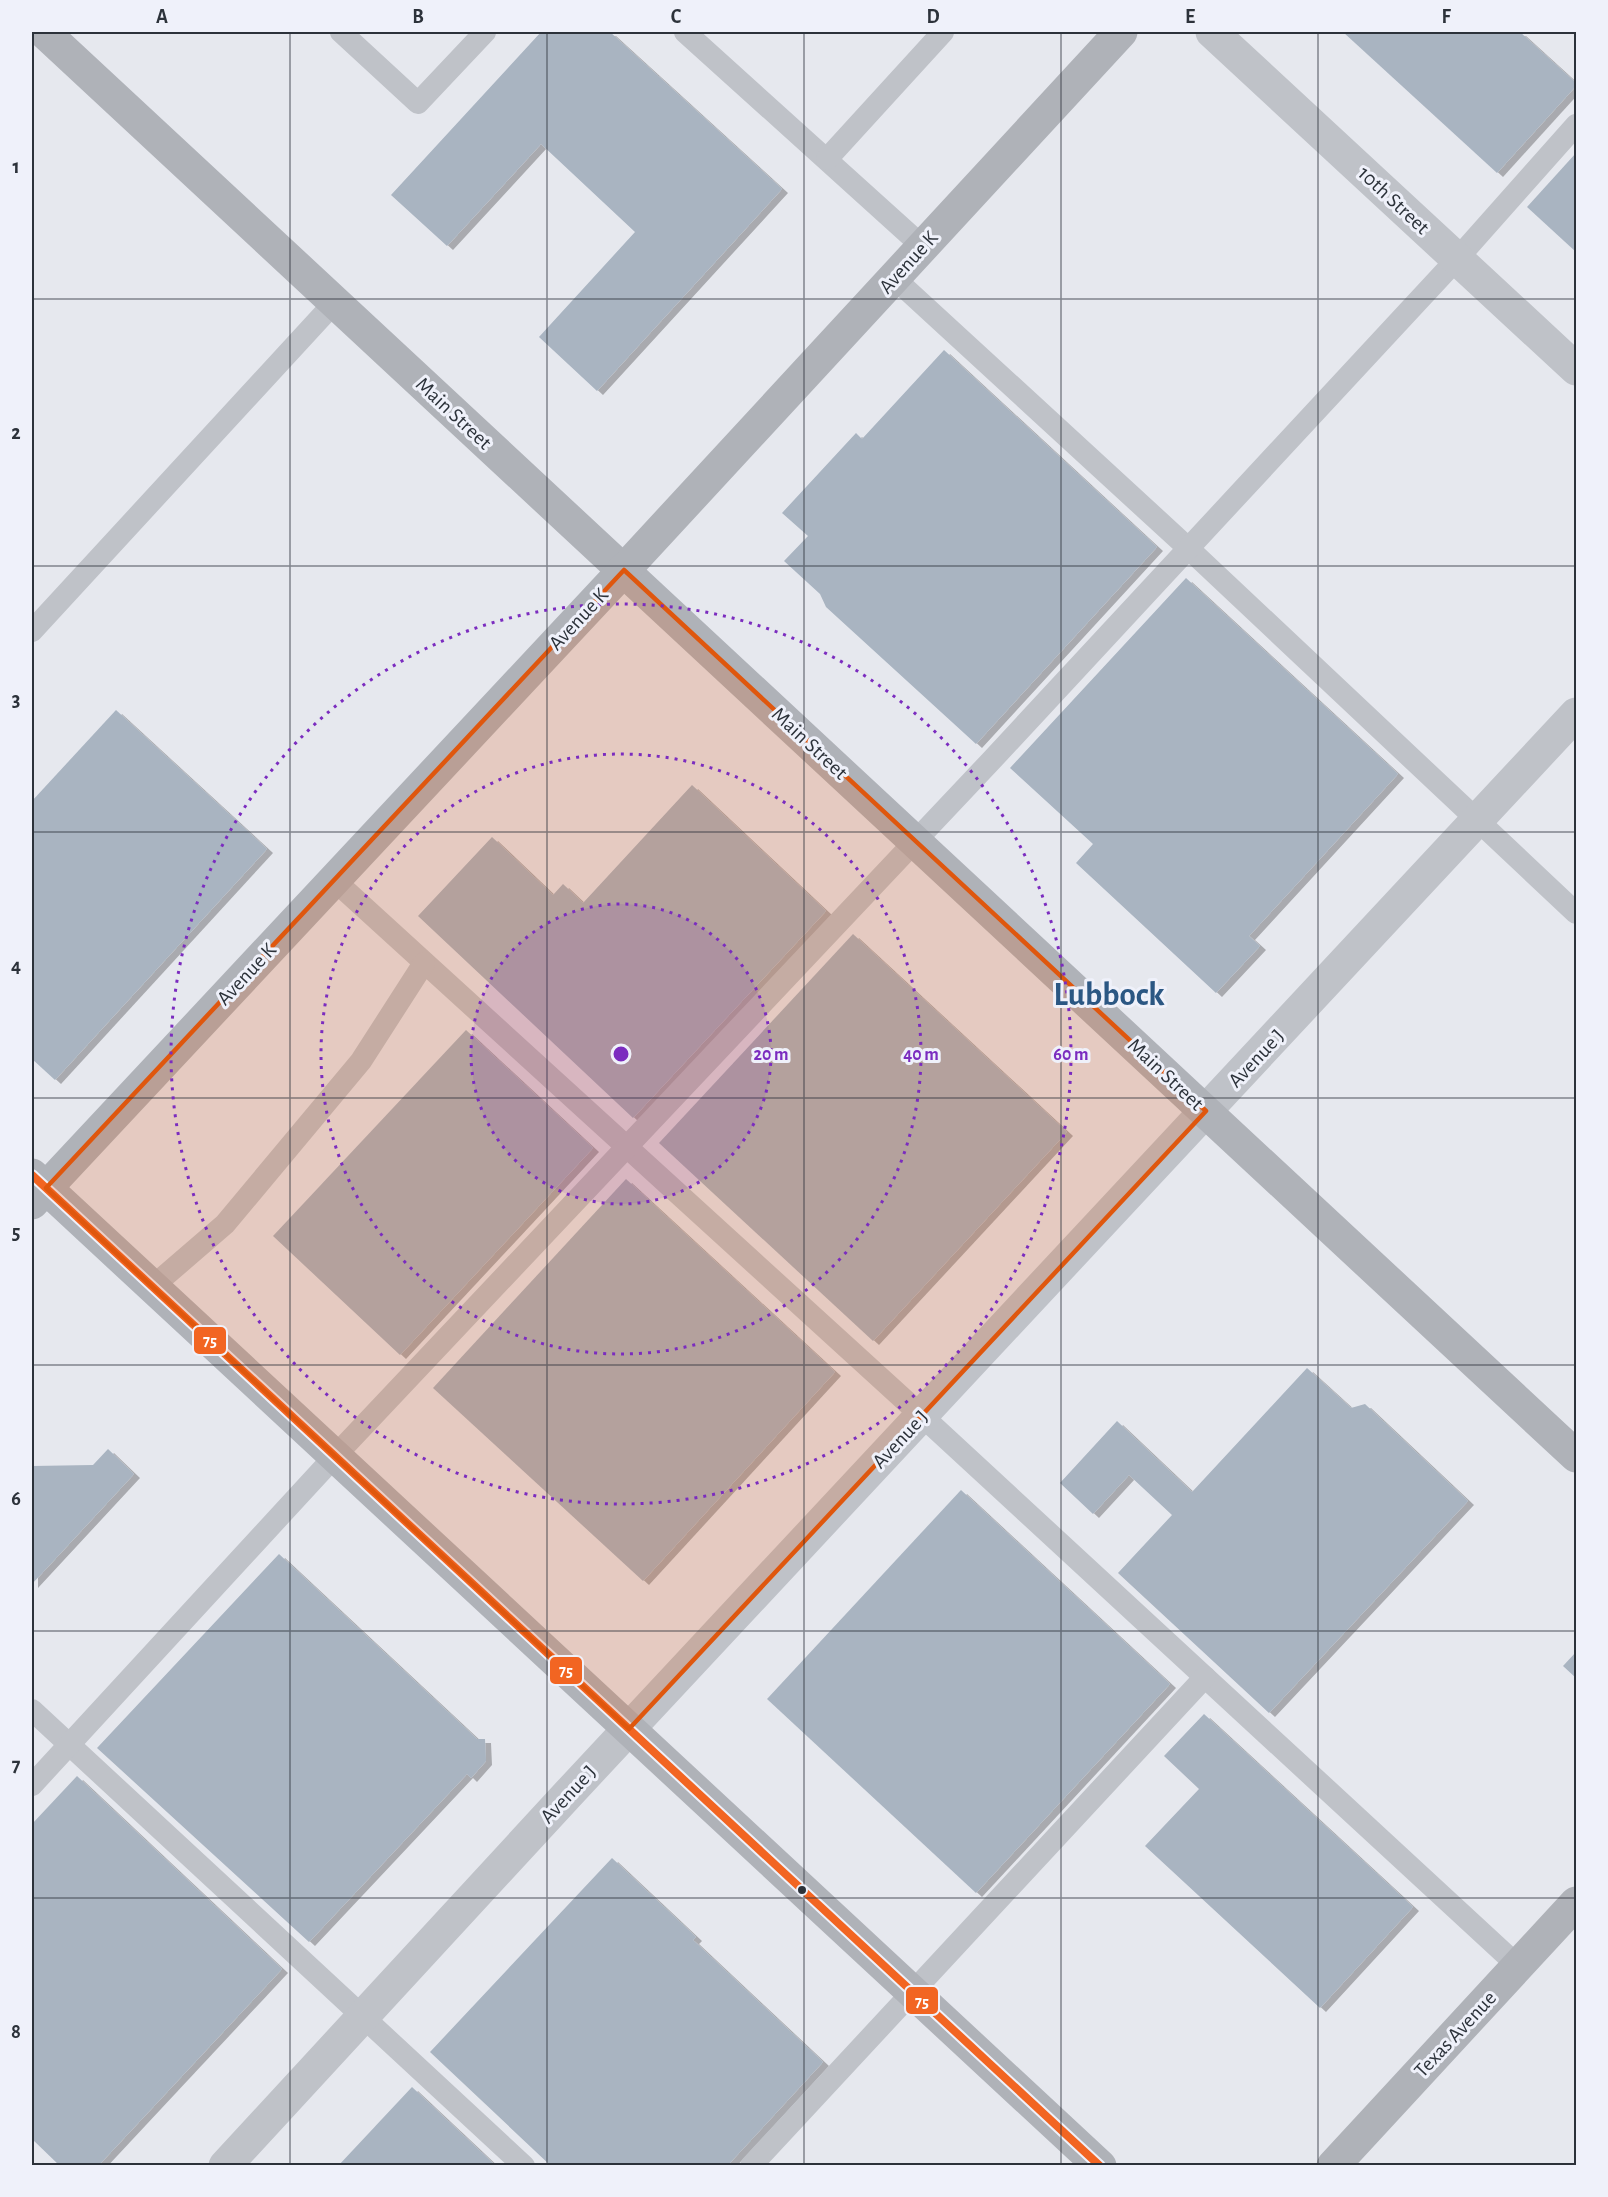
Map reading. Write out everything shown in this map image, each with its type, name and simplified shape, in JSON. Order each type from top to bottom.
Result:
[{"type":"main road","name":"Avenue K","points":[[36,1189],[334,880],[1121,32]]},
{"type":"main road","name":"Main Street","points":[[43,38],[335,302],[1576,1456]]},
{"type":"main road","points":[[36,1189],[152,1287],[1100,2166]]},
{"type":"main road","name":"Texas Avenue","points":[[1333,2166],[1576,1903]]},
{"type":"street","name":"10th Street","points":[[1212,32],[1576,369]]},
{"type":"street","name":"Avenue J","points":[[225,2166],[921,1415],[1576,714]]},
{"type":"lane","points":[[341,32],[418,103],[485,32]]},
{"type":"lane","points":[[685,32],[922,246]]},
{"type":"lane","points":[[827,159],[943,32]]},
{"type":"lane","points":[[32,1785],[335,1456],[916,842],[1457,259],[1576,125]]},
{"type":"lane","points":[[894,278],[1188,548],[1576,913]]},
{"type":"lane","points":[[32,632],[335,302]]},
{"type":"lane","points":[[334,880],[921,1415],[1518,1966]]},
{"type":"lane","points":[[152,1287],[225,1224],[361,1061],[424,963]]},
{"type":"lane","points":[[751,2166],[1205,1677]]},
{"type":"lane","points":[[32,1710],[525,2166]]},
{"type":"highlighted area","points":[[624,570],[1206,1111],[629,1729],[46,1188]]},
{"type":"building","points":[[541,32],[610,32],[782,189],[597,391],[539,337],[635,232],[541,144],[447,246],[391,195]]},
{"type":"building","points":[[1343,32],[1520,32],[1576,83],[1576,86],[1497,173]]},
{"type":"building","points":[[1576,153],[1576,252],[1527,207]]},
{"type":"building","points":[[944,350],[1157,547],[976,744],[826,607],[820,594],[784,561],[808,536],[782,513],[856,433],[862,439]]},
{"type":"building","points":[[1186,578],[1398,774],[1249,936],[1260,946],[1216,993],[1076,863],[1093,844],[1010,768]]},
{"type":"building","points":[[116,710],[267,849],[55,1080],[32,1059],[32,801]]},
{"type":"building","points":[[692,785],[826,911],[633,1118],[418,916],[492,837],[553,895],[563,884],[583,903]]},
{"type":"building","points":[[853,934],[1067,1132],[873,1341],[659,1143]]},
{"type":"building","points":[[466,1030],[593,1148],[400,1355],[273,1236]]},
{"type":"building","points":[[626,1179],[835,1372],[643,1581],[433,1388]]},
{"type":"building","points":[[1307,1368],[1351,1408],[1365,1404],[1468,1501],[1269,1713],[1118,1573],[1172,1515],[1129,1475],[1093,1514],[1060,1483],[1117,1421],[1192,1492]]},
{"type":"building","points":[[108,1449],[134,1474],[32,1584],[32,1466],[93,1465]]},
{"type":"building","points":[[961,1490],[1170,1684],[976,1893],[767,1699]]},
{"type":"building","points":[[279,1554],[477,1739],[485,1739],[486,1761],[471,1778],[467,1774],[309,1942],[97,1748]]},
{"type":"building","points":[[1576,1652],[1576,1678],[1563,1666]]},
{"type":"building","points":[[1204,1714],[1413,1907],[1320,2008],[1145,1846],[1199,1789],[1164,1756]]},
{"type":"building","points":[[77,1776],[282,1969],[98,2166],[60,2166],[32,2139],[32,1824]]},
{"type":"building","points":[[612,1858],[696,1937],[693,1940],[823,2062],[727,2166],[551,2166],[430,2052]]},
{"type":"building","points":[[412,2087],[496,2166],[338,2166]]},
{"type":"transit line","name":"75","points":[[32,1175],[1100,2166]]},
{"type":"district","name":"Lubbock","points":[[1109,993]]}]
